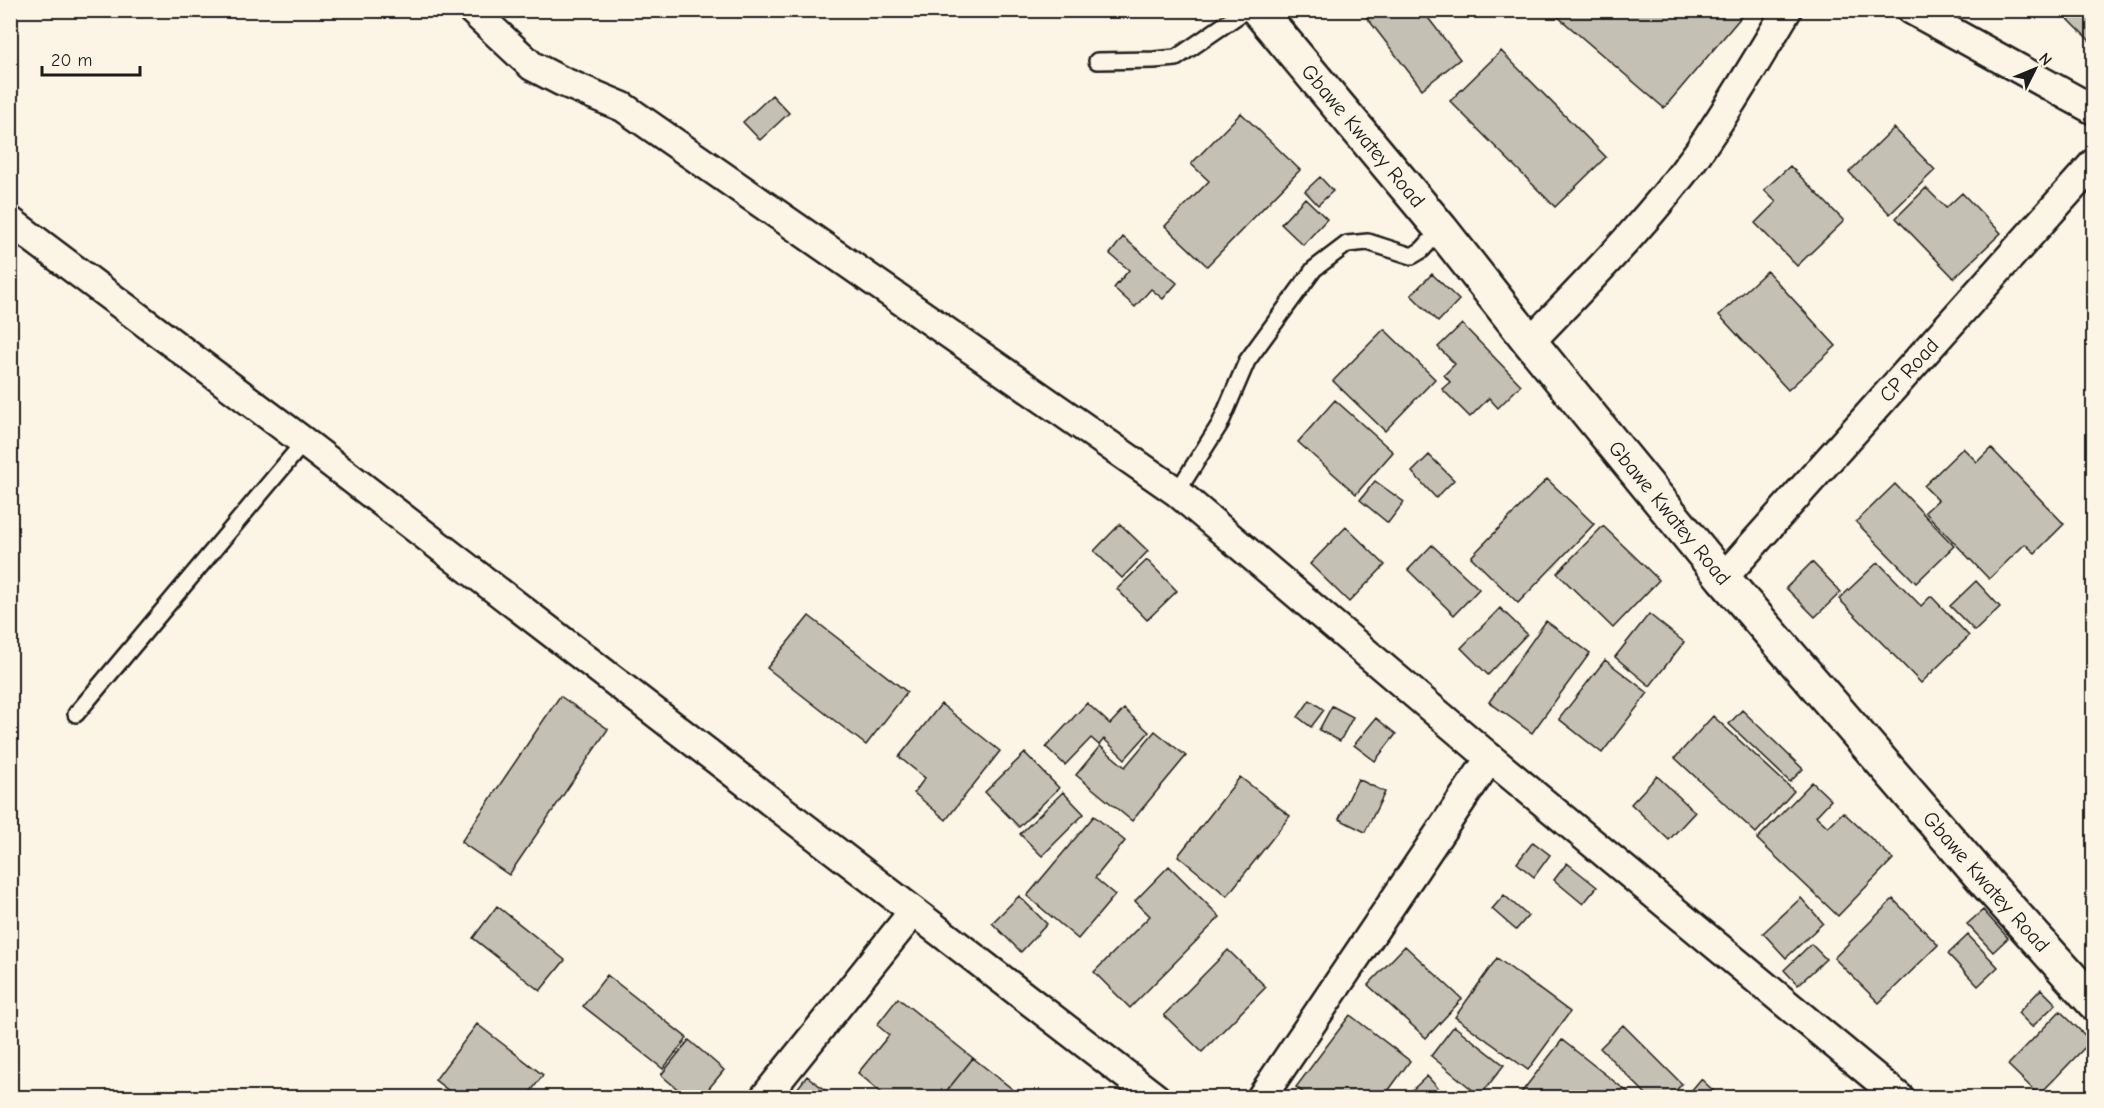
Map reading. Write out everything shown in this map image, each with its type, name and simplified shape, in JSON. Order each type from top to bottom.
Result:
[{"type":"street","points":[[472,10],[532,66],[623,107],[1177,492],[1490,758],[1900,1098]]},
{"type":"street","name":"Gbawe Kwatey Road","points":[[1258,10],[1441,229],[1723,578],[1990,887],[2094,1003]]},
{"type":"street","points":[[1530,342],[1629,237],[1696,155],[1742,86],[1787,10]]},
{"type":"street","points":[[1912,10],[2094,110]]},
{"type":"street","name":"CP Road","points":[[1723,578],[2094,163]]},
{"type":"street","points":[[10,221],[304,442],[1156,1098]]},
{"type":"street","points":[[1261,1098],[1490,758]]},
{"type":"street","points":[[764,1098],[913,912]]},
{"type":"lane","points":[[1097,61],[1154,60],[1176,57],[1246,10]]},
{"type":"lane","points":[[1177,492],[1220,424],[1247,361],[1314,269],[1347,244],[1368,242],[1412,256],[1422,250],[1441,229]]},
{"type":"lane","points":[[76,714],[304,442]]},
{"type":"building","points":[[1361,10],[1422,10],[1460,59],[1422,89]]},
{"type":"building","points":[[1550,10],[1747,10],[1664,108]]},
{"type":"building","points":[[2059,10],[2094,10],[2094,45]]},
{"type":"building","points":[[1501,51],[1606,157],[1555,207],[1450,101]]},
{"type":"building","points":[[772,95],[789,113],[760,140],[743,122]]},
{"type":"building","points":[[1241,113],[1300,170],[1207,266],[1165,226],[1209,181],[1191,164]]},
{"type":"building","points":[[1894,128],[1935,170],[1890,214],[1849,172]]},
{"type":"building","points":[[1790,166],[1844,221],[1797,266],[1755,223],[1776,202],[1764,190]]},
{"type":"building","points":[[1320,177],[1333,191],[1318,205],[1305,191]]},
{"type":"building","points":[[1926,188],[1946,208],[1962,193],[2001,233],[1954,278],[1896,218]]},
{"type":"building","points":[[1305,198],[1327,219],[1303,245],[1281,224]]},
{"type":"building","points":[[1123,237],[1177,283],[1163,299],[1151,289],[1135,307],[1114,288],[1129,270],[1110,254]]},
{"type":"building","points":[[1767,271],[1836,346],[1788,390],[1719,315]]},
{"type":"building","points":[[1432,274],[1459,300],[1438,322],[1411,295]]},
{"type":"building","points":[[1462,324],[1521,385],[1498,408],[1489,398],[1470,417],[1442,389],[1450,382],[1444,375],[1455,364],[1438,347]]},
{"type":"building","points":[[1384,329],[1435,379],[1385,431],[1333,381]]},
{"type":"building","points":[[1335,400],[1393,452],[1356,494],[1298,442]]},
{"type":"building","points":[[1963,448],[1977,462],[1991,448],[2064,524],[2035,553],[2025,544],[1989,579],[1925,512],[1938,500],[1924,486]]},
{"type":"building","points":[[1429,455],[1454,480],[1436,498],[1412,472]]},
{"type":"building","points":[[1547,479],[1594,524],[1518,603],[1471,557]]},
{"type":"building","points":[[1375,481],[1404,502],[1388,523],[1360,500]]},
{"type":"building","points":[[1895,484],[1954,546],[1916,583],[1856,522]]},
{"type":"building","points":[[1120,524],[1148,551],[1122,578],[1094,551]]},
{"type":"building","points":[[1603,526],[1659,580],[1613,628],[1557,573]]},
{"type":"building","points":[[1346,527],[1385,565],[1349,602],[1310,564]]},
{"type":"building","points":[[1432,545],[1479,589],[1454,615],[1408,570]]},
{"type":"building","points":[[1147,560],[1177,591],[1147,620],[1117,589]]},
{"type":"building","points":[[1812,562],[1841,592],[1815,617],[1786,588]]},
{"type":"building","points":[[1878,562],[1921,606],[1931,596],[1969,636],[1921,683],[1839,599]]},
{"type":"building","points":[[1976,581],[2000,607],[1975,631],[1950,606]]},
{"type":"building","points":[[1500,608],[1527,634],[1488,675],[1461,648]]},
{"type":"building","points":[[1649,614],[1684,642],[1650,686],[1615,657]]},
{"type":"building","points":[[809,616],[907,692],[866,745],[767,668]]},
{"type":"building","points":[[1546,621],[1590,653],[1532,733],[1489,702]]},
{"type":"building","points":[[1605,660],[1648,693],[1602,753],[1559,719]]},
{"type":"building","points":[[560,696],[608,729],[509,875],[461,842]]},
{"type":"building","points":[[1310,700],[1324,710],[1311,727],[1298,717]]},
{"type":"building","points":[[1087,703],[1110,724],[1124,709],[1149,732],[1125,759],[1104,739],[1099,745],[1091,738],[1065,765],[1046,747]]},
{"type":"building","points":[[941,704],[1000,751],[946,820],[914,793],[925,778],[899,757]]},
{"type":"building","points":[[1332,706],[1353,717],[1340,741],[1319,730]]},
{"type":"building","points":[[1742,710],[1803,769],[1790,782],[1729,724]]},
{"type":"building","points":[[1713,716],[1794,791],[1756,833],[1675,758]]},
{"type":"building","points":[[1376,718],[1396,734],[1375,761],[1354,745]]},
{"type":"building","points":[[1155,731],[1186,756],[1132,821],[1076,775],[1100,746],[1125,767]]},
{"type":"building","points":[[1025,753],[1059,788],[1019,827],[985,792]]},
{"type":"building","points":[[1657,776],[1695,812],[1669,840],[1631,804]]},
{"type":"building","points":[[1240,777],[1290,816],[1227,896],[1178,856]]},
{"type":"building","points":[[1358,779],[1385,792],[1365,832],[1339,819]]},
{"type":"building","points":[[1812,782],[1831,800],[1816,816],[1828,827],[1843,812],[1893,859],[1838,916],[1757,839]]},
{"type":"building","points":[[1063,792],[1084,814],[1042,856],[1020,834]]},
{"type":"building","points":[[1094,816],[1125,841],[1095,878],[1115,895],[1078,939],[1027,896]]},
{"type":"building","points":[[1533,842],[1550,855],[1534,877],[1517,863]]},
{"type":"building","points":[[1567,863],[1597,887],[1583,904],[1554,880]]},
{"type":"building","points":[[1169,866],[1220,917],[1130,1008],[1094,972],[1150,916],[1135,901]]},
{"type":"building","points":[[1504,895],[1528,916],[1516,930],[1492,909]]},
{"type":"building","points":[[1019,896],[1047,924],[1021,952],[992,923]]},
{"type":"building","points":[[1801,898],[1823,923],[1786,958],[1763,933]]},
{"type":"building","points":[[1893,899],[1938,945],[1879,1003],[1834,958]]},
{"type":"building","points":[[497,906],[565,960],[540,991],[473,938]]},
{"type":"building","points":[[1983,910],[2008,938],[1993,952],[1967,924]]},
{"type":"building","points":[[1968,935],[1998,967],[1978,986],[1948,954]]},
{"type":"building","points":[[1811,944],[1826,959],[1798,985],[1784,970]]},
{"type":"building","points":[[1405,946],[1462,999],[1426,1038],[1368,985]]},
{"type":"building","points":[[1228,950],[1266,987],[1202,1052],[1164,1015]]},
{"type":"building","points":[[1497,958],[1570,1012],[1528,1070],[1455,1017]]},
{"type":"building","points":[[607,975],[687,1038],[663,1069],[583,1006]]},
{"type":"building","points":[[2041,989],[2056,1004],[2032,1027],[2018,1013]]},
{"type":"building","points":[[898,998],[973,1058],[941,1098],[888,1098],[858,1073],[889,1035],[877,1025]]},
{"type":"building","points":[[2060,1011],[2091,1041],[2039,1095],[2008,1065]]},
{"type":"building","points":[[1350,1015],[1410,1061],[1383,1098],[1310,1098],[1296,1087]]},
{"type":"building","points":[[477,1024],[543,1075],[526,1098],[458,1098],[435,1080]]},
{"type":"building","points":[[1623,1025],[1682,1084],[1669,1098],[1650,1098],[1600,1048]]},
{"type":"building","points":[[1454,1026],[1504,1065],[1480,1096],[1431,1056]]},
{"type":"building","points":[[689,1040],[724,1070],[701,1098],[688,1098],[661,1075]]},
{"type":"building","points":[[1562,1040],[1635,1098],[1517,1098]]},
{"type":"building","points":[[973,1058],[1016,1092],[1012,1098],[941,1098]]},
{"type":"building","points":[[807,1076],[835,1098],[790,1098]]},
{"type":"building","points":[[1427,1076],[1447,1098],[1404,1098]]},
{"type":"building","points":[[1701,1079],[1721,1098],[1685,1098]]}]
